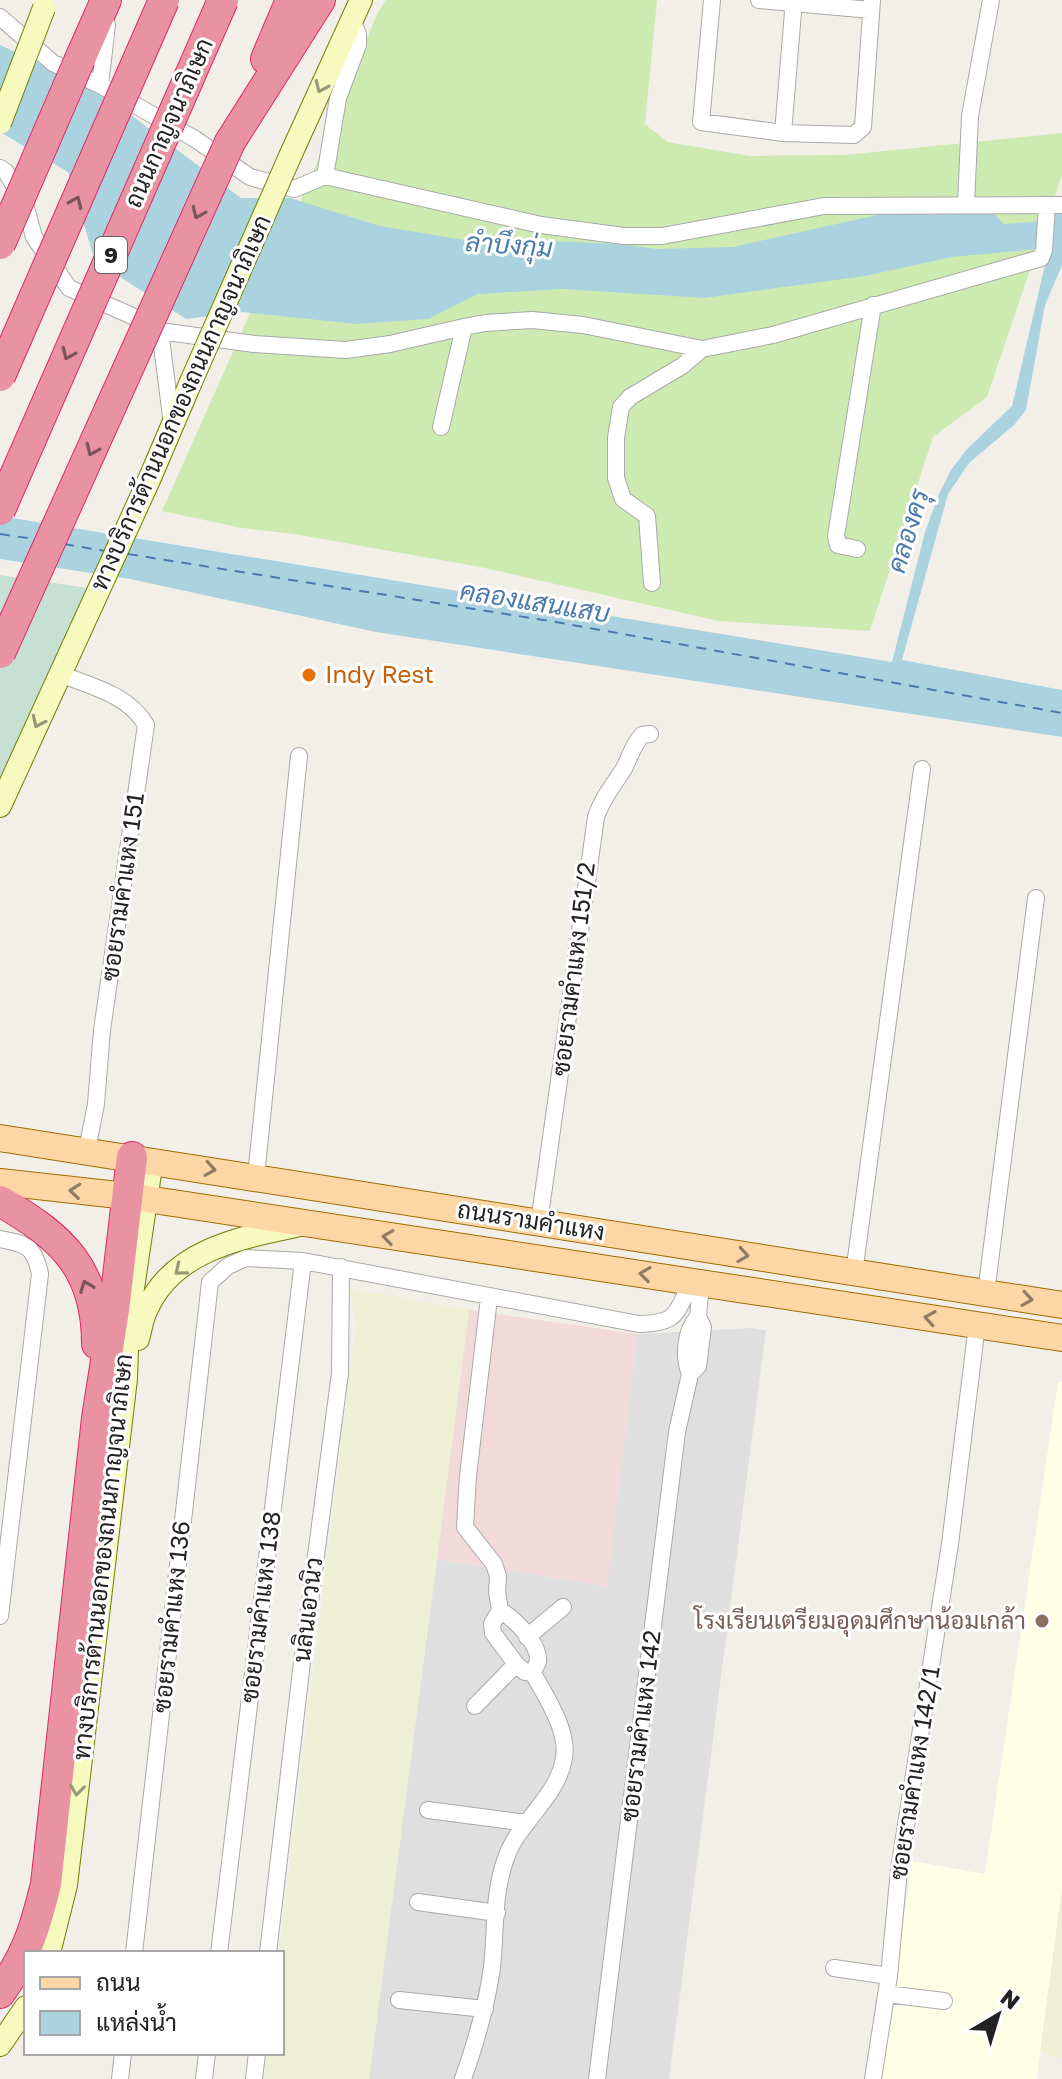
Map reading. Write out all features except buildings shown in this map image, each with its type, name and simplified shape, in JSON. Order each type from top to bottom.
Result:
[{"type":"highway","points":[[80,59],[99,0]]},
{"type":"highway","points":[[0,244],[106,0]]},
{"type":"highway","name":"9","points":[[0,376],[164,0]]},
{"type":"highway","name":"ถนนกาญจนาภิเษก","points":[[0,510],[223,0]]},
{"type":"highway","points":[[0,653],[291,0]]},
{"type":"highway","points":[[230,142],[320,0]]},
{"type":"highway","points":[[26,1951],[36,1928],[46,1884],[97,1418],[142,1159]]},
{"type":"highway","points":[[0,1201],[43,1227],[63,1245],[88,1286],[97,1338],[97,1418]]},
{"type":"highway","points":[[0,1993],[24,1957]]},
{"type":"main road","points":[[0,123],[45,4]]},
{"type":"main road","name":"ทางบริการด้านนอกของถนนกาญจนาภิเษก","points":[[0,806],[149,480],[356,10]]},
{"type":"main road","name":"ถนนรามคำแหง","points":[[8,1136],[1062,1305]]},
{"type":"main road","name":"ถนนรามคำแหง","points":[[0,1182],[137,1198],[1062,1338]]},
{"type":"main road","name":"ทางบริการด้านนอกของถนนกาญจนาภิเษก","points":[[50,1951],[66,1885],[126,1379],[137,1198]]},
{"type":"main road","points":[[126,1379],[147,1309],[171,1275],[226,1242],[304,1225]]},
{"type":"main road","points":[[0,2045],[24,2010]]},
{"type":"street","points":[[100,85],[104,34],[114,0]]},
{"type":"street","points":[[712,0],[703,123],[783,133],[854,135],[863,127],[872,5],[759,0]]},
{"type":"street","points":[[966,204],[970,116],[991,0]]},
{"type":"street","points":[[783,133],[794,1]]},
{"type":"street","points":[[325,176],[338,98],[358,45],[356,10]]},
{"type":"street","points":[[0,17],[53,63],[100,85],[195,139],[250,177],[294,189],[325,176],[541,225],[624,236],[662,236],[824,206],[966,204],[1052,207],[1041,258],[773,335],[702,349],[583,325],[532,320],[485,323],[390,344],[346,350],[254,344],[160,331],[69,288],[34,237],[25,204],[2,173]]},
{"type":"street","points":[[857,549],[838,545],[836,536],[873,305]]},
{"type":"street","points":[[441,427],[464,327]]},
{"type":"street","points":[[160,331],[172,426]]},
{"type":"street","points":[[652,583],[647,514],[623,499],[616,478],[619,415],[621,407],[630,397],[682,366],[702,349]]},
{"type":"street","name":"ซอยรามคำแหง 151","points":[[60,674],[128,704],[139,712],[146,725],[102,1030],[96,1104],[87,1150]]},
{"type":"street","name":"ซอยรามคำแหง 151/2","points":[[539,1223],[596,817],[608,789],[625,768],[633,746],[640,737],[650,734]]},
{"type":"street","points":[[256,1176],[299,756]]},
{"type":"street","points":[[854,1273],[922,769]]},
{"type":"street","points":[[986,1293],[1036,898]]},
{"type":"street","points":[[0,1239],[23,1243],[36,1255],[40,1274],[0,1616]]},
{"type":"street","name":"ซอยรามคำแหง 136","points":[[134,1951],[210,1282],[228,1266],[246,1258],[303,1261]]},
{"type":"street","points":[[303,1261],[639,1324],[664,1323],[673,1318],[696,1282]]},
{"type":"street","name":"ซอยรามคำแหง 138","points":[[219,1951],[303,1261]]},
{"type":"street","name":"นลินเอวนิว","points":[[268,1951],[340,1373],[341,1267]]},
{"type":"street","name":"ซอยรามคำแหง 142","points":[[597,2079],[672,1467],[690,1374],[685,1362],[690,1325],[698,1317],[696,1282]]},
{"type":"street","points":[[463,2079],[485,2009],[506,1856],[558,1775],[565,1756],[562,1734],[533,1673],[538,1660],[533,1645],[500,1610],[498,1576],[494,1564],[465,1527],[489,1298]]},
{"type":"street","name":"ซอยรามคำแหง 142/1","points":[[873,2079],[889,1976],[899,1870],[950,1544],[977,1325]]},
{"type":"street","points":[[527,1637],[563,1607]]},
{"type":"street","points":[[500,1610],[492,1624],[493,1633],[516,1664],[525,1672],[533,1673]]},
{"type":"street","points":[[475,1706],[516,1664]]},
{"type":"street","points":[[428,1810],[527,1823]]},
{"type":"street","points":[[418,1902],[497,1913]]},
{"type":"street","points":[[834,1968],[889,1976]]},
{"type":"street","points":[[886,1994],[944,2001]]},
{"type":"street","points":[[399,2000],[485,2009]]},
{"type":"street","points":[[120,2079],[123,2055]]},
{"type":"street","points":[[204,2079],[207,2055]]},
{"type":"street","points":[[254,2079],[257,2055]]},
{"type":"shaded area","points":[[0,575],[94,589],[0,788]]},
{"type":"shaded area","points":[[349,1289],[469,1310],[369,2079],[262,2079],[266,2055],[284,2055],[284,1951],[279,1951],[356,1323]]},
{"type":"shaded area","points":[[469,1310],[637,1334],[607,1586],[437,1559]]},
{"type":"shaded area","points":[[752,1328],[766,1330],[669,2079],[369,2079],[437,1559],[606,1586],[637,1334]]},
{"type":"shaded area","name":"โรงเรียนเตรียมอุดมศึกษาน้อมเกล้า","points":[[1058,1382],[1062,1382],[1062,1889],[1037,2079],[881,2079],[912,1861],[985,1874]]},
{"type":"shaded area","points":[[1062,1889],[1062,2058],[1040,2052]]},
{"type":"green space","points":[[386,0],[657,0],[645,124],[667,142],[750,156],[845,155],[1062,133],[1062,175],[987,397],[933,437],[870,631],[719,621],[480,567],[294,534],[242,528],[162,511],[314,170],[377,14]]},
{"type":"water","name":"ลำบึงกุ่ม","points":[[0,45],[98,90],[241,198],[290,198],[380,226],[483,243],[550,241],[657,249],[733,247],[886,213],[993,211],[1003,224],[1046,221],[1062,201],[1062,265],[1045,305],[1026,410],[1014,425],[969,463],[948,494],[902,660],[1062,690],[1062,737],[376,632],[130,579],[0,559],[0,516],[892,662],[925,532],[939,494],[966,450],[1012,406],[1049,248],[952,257],[865,276],[704,298],[563,289],[478,294],[428,319],[356,324],[242,312],[186,319],[95,261],[68,172],[0,132]]},
{"type":"ferry route","points":[[0,534],[34,539]]},
{"type":"ferry route","points":[[64,544],[105,551]]},
{"type":"ferry route","points":[[128,554],[556,622],[1062,713]]},
{"type":"place","name":"Indy Rest","points":[[309,675]]},
{"type":"place","name":"โรงเรียนเตรียมอุดมศึกษาน้อมเกล้า","points":[[1042,1621]]},
{"type":"water label","name":"คลองครุ","points":[[908,531]]},
{"type":"water label","name":"คลองแสนแสบ","points":[[535,602]]}]
